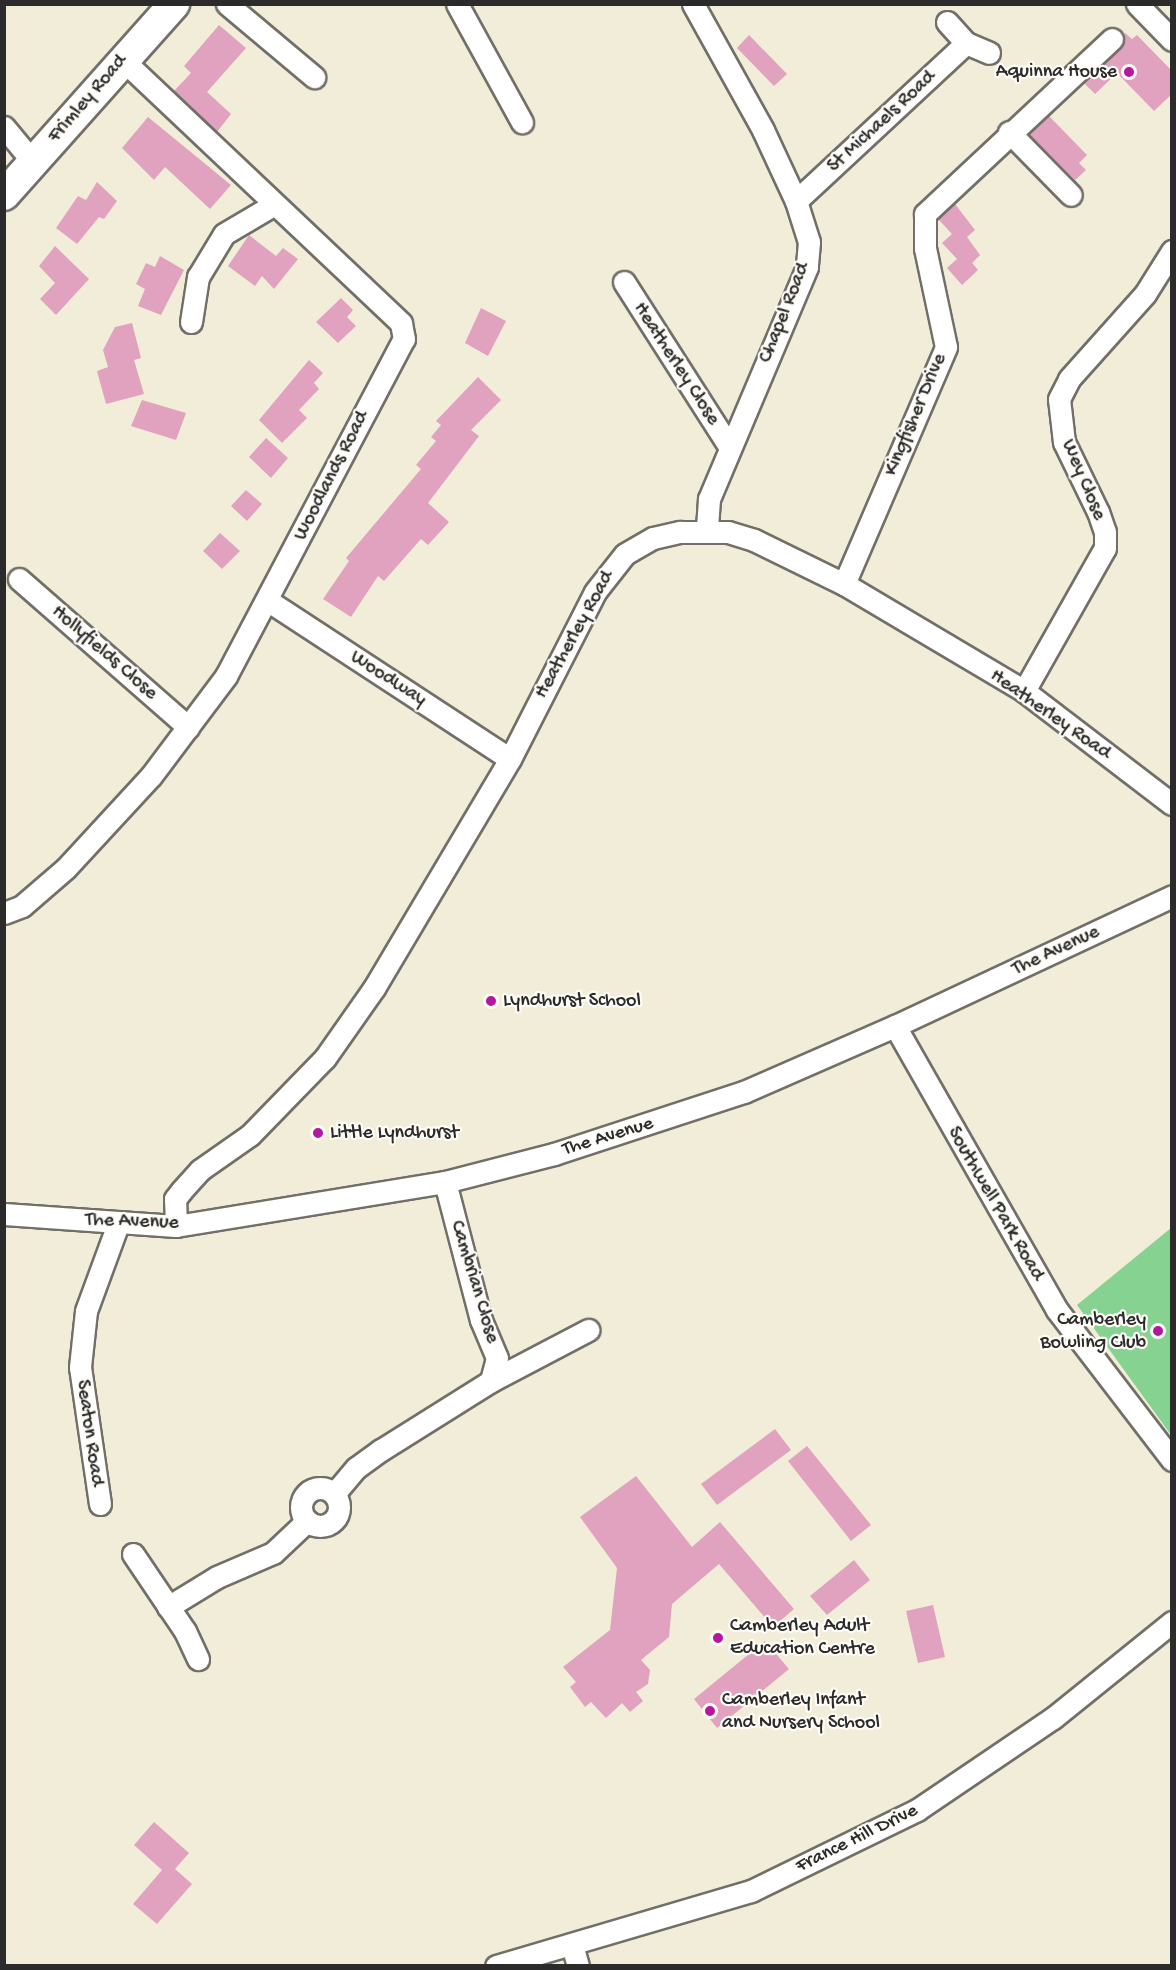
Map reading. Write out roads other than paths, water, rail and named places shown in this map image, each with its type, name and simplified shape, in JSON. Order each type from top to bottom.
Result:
[{"type":"main road","name":"Frimley Road","points":[[4,195],[174,4]]},
{"type":"street","points":[[227,4],[314,77]]},
{"type":"street","points":[[457,4],[522,122]]},
{"type":"street","name":"Chapel Road","points":[[693,4],[763,130],[796,201],[808,242],[807,267],[729,446],[709,498],[707,530]]},
{"type":"street","points":[[1137,4],[1172,40]]},
{"type":"street","points":[[947,22],[966,43],[989,53]]},
{"type":"street","name":"Kingfisher Drive","points":[[844,584],[946,347],[925,248],[925,214],[1009,132],[1112,39]]},
{"type":"street","name":"St Michaels Road","points":[[796,201],[966,43]]},
{"type":"street","name":"Woodlands Road","points":[[4,913],[22,906],[66,868],[151,776],[226,676],[404,332],[400,323],[123,60]]},
{"type":"street","points":[[4,127],[33,162]]},
{"type":"street","points":[[1009,132],[1071,195]]},
{"type":"street","points":[[190,322],[198,277],[224,234],[275,204]]},
{"type":"street","name":"Wey Close","points":[[1024,691],[1105,548],[1105,532],[1098,512],[1064,442],[1059,399],[1069,379],[1145,294],[1172,251]]},
{"type":"street","name":"Heatherley Close","points":[[624,282],[729,446]]},
{"type":"street","name":"Heatherley Road","points":[[176,1226],[174,1209],[182,1190],[200,1170],[250,1135],[325,1058],[416,921],[510,759],[579,620],[612,567],[625,554],[652,538],[707,530],[754,540],[844,584],[1024,691],[1172,804]]},
{"type":"street","name":"Hollyfields Close","points":[[19,579],[188,727]]},
{"type":"street","name":"Woodway","points":[[267,600],[510,759]]},
{"type":"street","name":"The Avenue","points":[[4,1214],[118,1224],[176,1226],[446,1182],[554,1154],[744,1092],[895,1026],[1172,896]]},
{"type":"street","name":"Southwell Park Road","points":[[895,1026],[1057,1310],[1172,1460]]},
{"type":"street","name":"Cambrian Close","points":[[446,1182],[481,1320],[497,1358],[490,1381]]},
{"type":"street","name":"Seaton Road","points":[[100,1503],[80,1367],[86,1311],[118,1224]]},
{"type":"street","points":[[168,1607],[217,1577],[273,1553],[307,1521],[301,1503],[309,1491],[322,1488],[334,1494],[356,1468],[490,1381],[588,1330]]},
{"type":"street","points":[[133,1554],[168,1607],[198,1659]]},
{"type":"street","name":"France Hill Drive","points":[[496,1965],[572,1945],[751,1891],[917,1810],[1053,1718],[1172,1622]]},
{"type":"street","points":[[572,1945],[578,1965]]},
{"type":"place","name":"Aquinna House","points":[[1129,72]]},
{"type":"place","name":"Lyndhurst School","points":[[491,1001]]},
{"type":"place","name":"Little Lyndhurst","points":[[318,1133]]},
{"type":"place","name":"Camberley Bowling Club","points":[[1158,1331]]},
{"type":"place","name":"Camberley Adult Education Centre","points":[[718,1638]]},
{"type":"place","name":"Camberley Infant and Nursery School","points":[[710,1711]]}]
